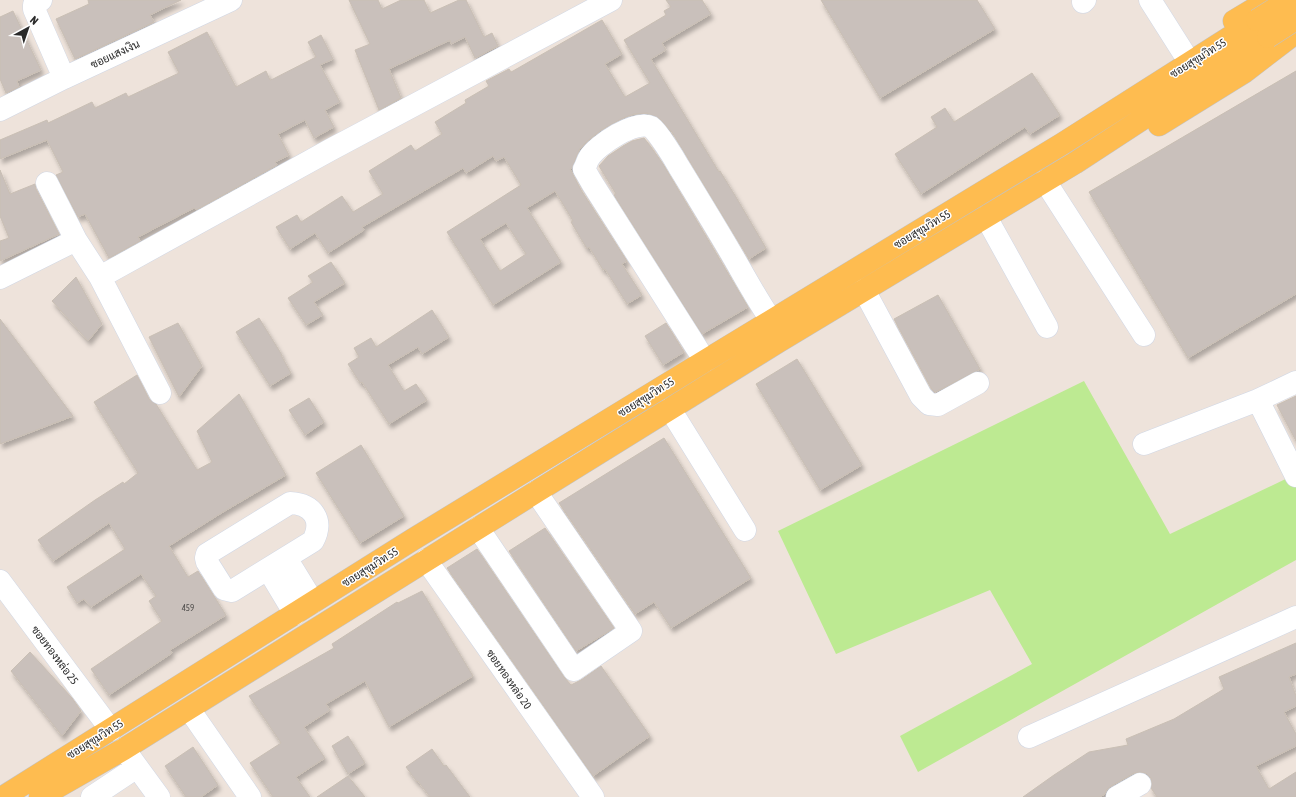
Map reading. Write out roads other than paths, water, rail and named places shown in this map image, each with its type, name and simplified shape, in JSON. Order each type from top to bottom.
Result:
[{"type":"main road","points":[[1062,144],[1088,112],[1140,78],[1269,0]]},
{"type":"main road","points":[[1075,162],[1094,160],[1112,154],[1243,73],[1284,43],[1294,33],[1296,22],[1293,15],[1283,3],[1272,0]]},
{"type":"main road","name":"ซอยสุขุมวิท 55","points":[[40,797],[124,749],[306,634],[670,409],[1075,162],[1262,29],[1290,0]]},
{"type":"main road","name":"ซอยสุขุมวิท 55","points":[[3,797],[313,602],[705,360],[1062,144],[1262,29],[1296,19]]},
{"type":"main road","points":[[313,602],[326,622]]},
{"type":"main road","points":[[295,614],[306,634]]},
{"type":"main road","points":[[111,730],[124,749]]},
{"type":"street","points":[[41,0],[34,6],[34,9],[64,78]]},
{"type":"street","name":"ซอยแสงเงิน","points":[[0,110],[64,78],[231,0]]},
{"type":"street","points":[[100,277],[330,150],[611,0]]},
{"type":"street","points":[[1150,0],[1183,52]]},
{"type":"street","points":[[705,360],[584,169],[588,158],[617,135],[631,128],[642,125],[651,128],[665,145],[698,197],[758,301],[771,320]]},
{"type":"street","points":[[1045,181],[1144,335]]},
{"type":"street","points":[[47,183],[76,240],[100,277],[160,393]]},
{"type":"street","points":[[986,217],[1047,328]]},
{"type":"street","points":[[0,278],[76,240]]},
{"type":"street","points":[[864,290],[922,396],[929,404],[938,405],[978,382]]},
{"type":"street","points":[[1144,444],[1258,400],[1296,382]]},
{"type":"street","points":[[1258,400],[1296,476]]},
{"type":"street","points":[[670,409],[745,530]]},
{"type":"street","points":[[478,528],[574,670],[631,631],[536,492]]},
{"type":"street","points":[[290,503],[310,509],[315,514],[318,521],[316,535],[313,541],[277,564],[232,591],[228,591],[224,589],[206,558],[207,554],[290,503]]},
{"type":"street","name":"ซอยทองหล่อ 20","points":[[426,560],[593,797]]},
{"type":"street","points":[[277,564],[313,602]]},
{"type":"street","points":[[277,564],[295,614]]},
{"type":"street","name":"ซอยทองหล่อ 25","points":[[0,581],[111,730]]},
{"type":"street","points":[[1029,737],[1296,617]]},
{"type":"street","points":[[189,709],[250,797]]},
{"type":"street","points":[[124,749],[159,797]]},
{"type":"street","points":[[92,797],[137,767]]},
{"type":"street","points":[[1117,797],[1140,784]]}]
